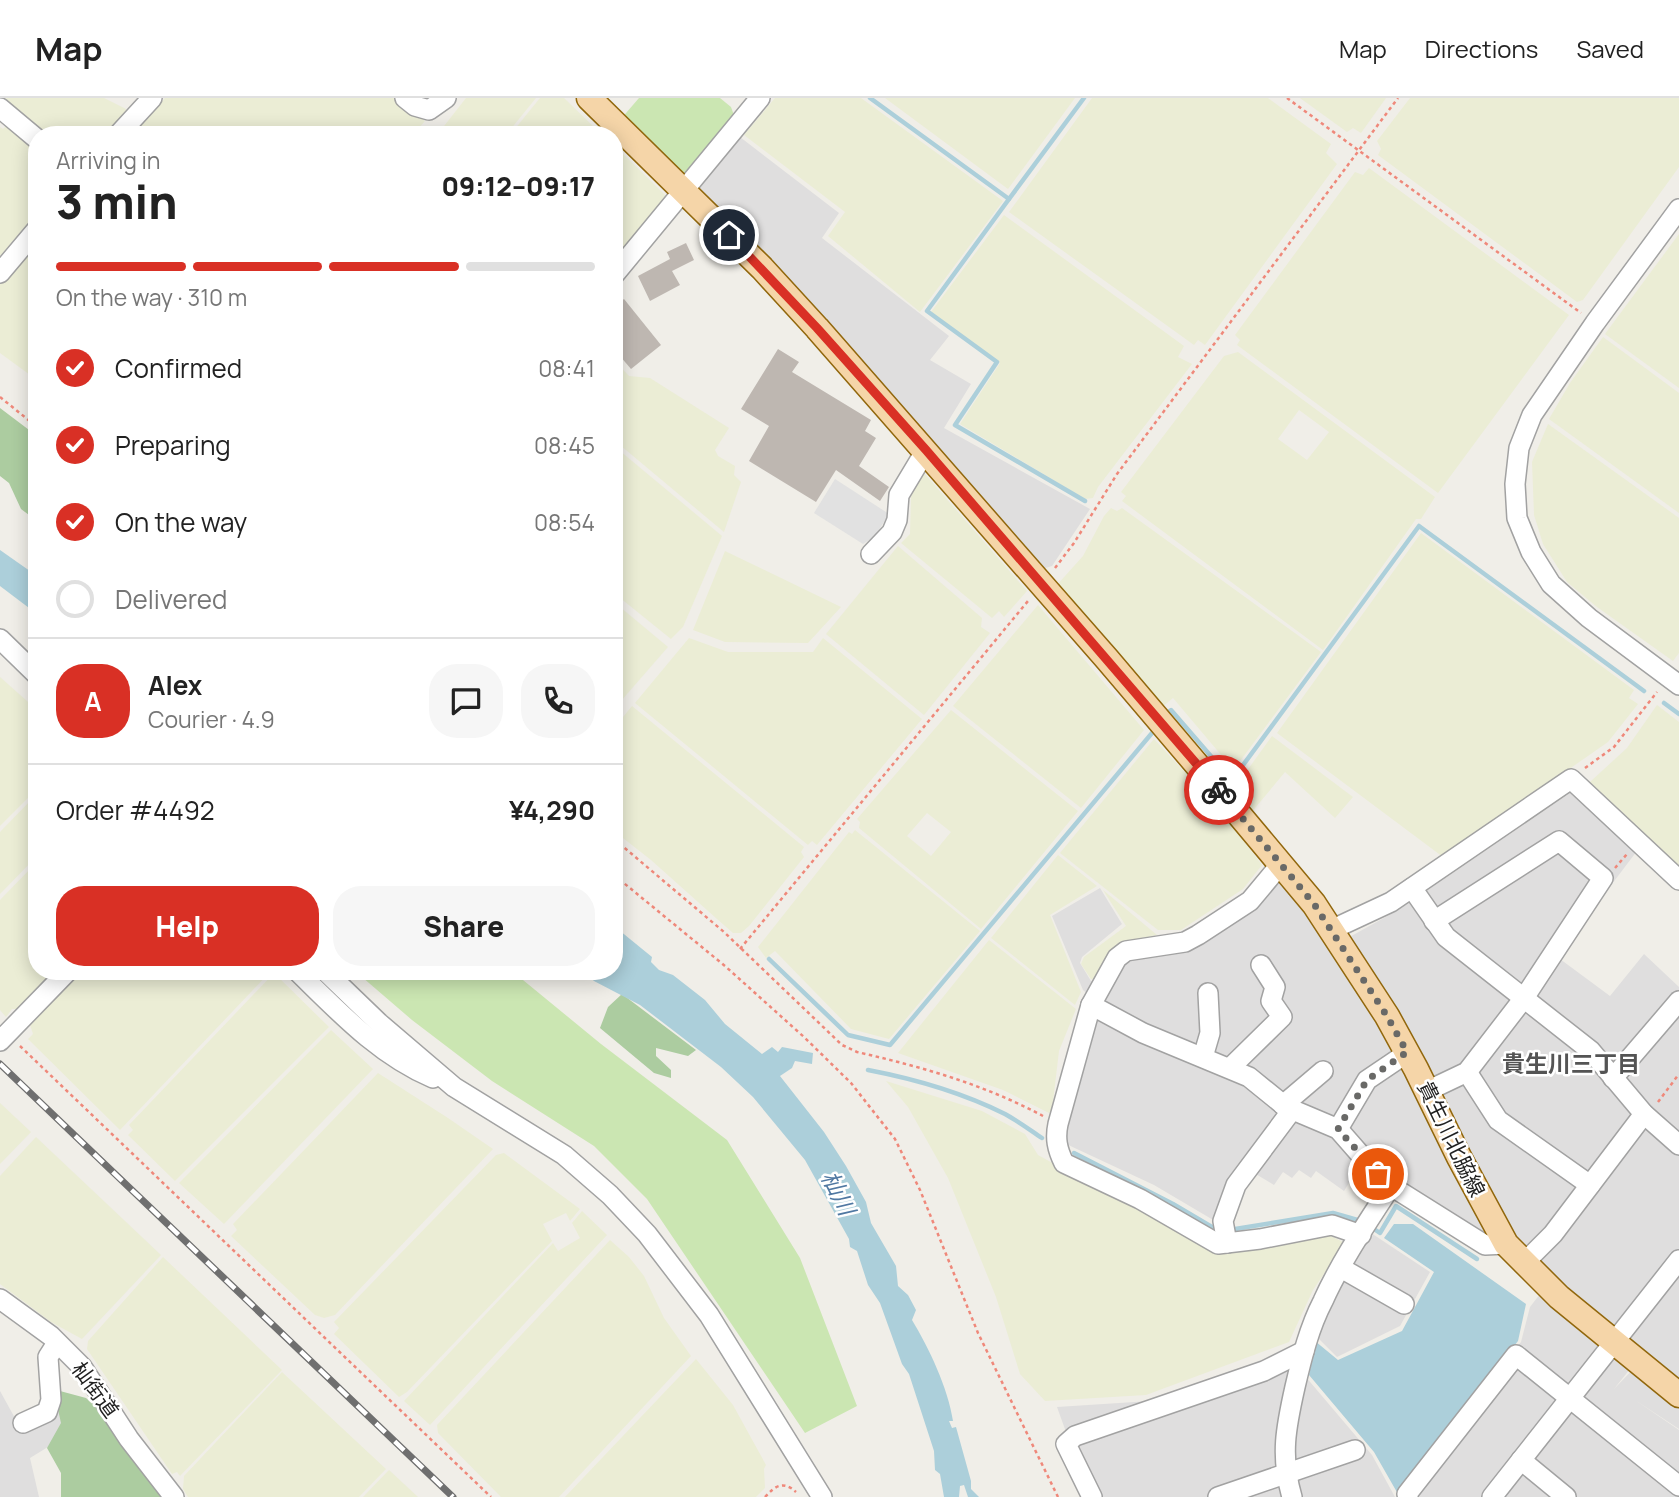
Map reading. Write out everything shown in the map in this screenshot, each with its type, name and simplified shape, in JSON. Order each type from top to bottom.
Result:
[{"type":"main road","name":"貴生川北脇線","points":[[589,98],[618,126]]},
{"type":"main road","name":"貴生川北脇線","points":[[623,131],[771,278],[926,450],[1314,904],[1387,1016],[1507,1244],[1524,1264],[1615,1344],[1679,1395]]},
{"type":"street","points":[[126,126],[152,98]]},
{"type":"street","points":[[405,98],[415,106],[429,110],[446,98]]},
{"type":"street","points":[[623,264],[760,98]]},
{"type":"street","points":[[0,108],[28,131]]},
{"type":"street","points":[[1674,682],[1589,618],[1551,584],[1531,552],[1517,519],[1516,484],[1519,448],[1532,415],[1595,323],[1679,209]]},
{"type":"street","points":[[0,273],[28,240]]},
{"type":"street","points":[[871,554],[892,532],[897,520],[899,495],[926,450]]},
{"type":"street","points":[[0,639],[28,666]]},
{"type":"street","points":[[1331,930],[1391,902],[1571,779],[1679,880]]},
{"type":"street","points":[[1427,1091],[1467,1072],[1524,998],[1603,878],[1559,841],[1434,921]]},
{"type":"street","points":[[1280,865],[1250,901],[1198,935],[1185,942],[1126,951],[1117,958],[1090,1005],[1058,1124],[1058,1151],[1063,1163],[1140,1199],[1218,1244],[1332,1225],[1364,1228]]},
{"type":"street","points":[[1412,888],[1446,937],[1591,1051],[1644,1114],[1679,1145]]},
{"type":"street","points":[[1230,1068],[1282,1017],[1271,1001],[1275,987],[1261,965]]},
{"type":"street","points":[[4,1038],[59,980]]},
{"type":"street","points":[[306,980],[360,1033],[412,1069],[454,1087],[564,1154],[610,1195],[647,1234],[709,1315],[822,1497]]},
{"type":"street","points":[[334,980],[379,1023],[454,1087]]},
{"type":"street","points":[[1203,1057],[1210,1033],[1208,993]]},
{"type":"street","points":[[1613,1078],[1672,1022],[1679,1001]]},
{"type":"street","points":[[1090,1005],[1143,1033],[1249,1077],[1287,1107],[1338,1129],[1391,1186],[1485,1245],[1507,1244]]},
{"type":"street","points":[[1338,1129],[1367,1080],[1407,1052]]},
{"type":"street","points":[[1227,1243],[1223,1221],[1236,1185],[1287,1107],[1323,1071]]},
{"type":"street","points":[[1467,1072],[1498,1120],[1590,1185]]},
{"type":"street","points":[[1524,1264],[1553,1234],[1644,1114]]},
{"type":"street","points":[[1292,1497],[1285,1474],[1285,1430],[1304,1351],[1322,1302],[1391,1186]]},
{"type":"street","points":[[1492,1497],[1679,1260]]},
{"type":"street","points":[[1341,1268],[1404,1304]]},
{"type":"street","name":"杣街道","points":[[0,1299],[57,1343],[82,1367],[129,1439],[174,1497]]},
{"type":"street","points":[[23,1423],[47,1412],[51,1400],[48,1357],[57,1343]]},
{"type":"street","points":[[1092,1497],[1066,1444],[1075,1436],[1264,1371],[1304,1351]]},
{"type":"street","points":[[1409,1497],[1407,1494],[1516,1355],[1679,1486]]},
{"type":"street","points":[[1218,1497],[1355,1450]]},
{"type":"street","points":[[1521,1460],[1566,1497]]},
{"type":"path","points":[[1287,98],[1595,323]]},
{"type":"path","points":[[740,949],[1074,543],[1117,474],[1398,98]]},
{"type":"path","points":[[0,397],[28,420]]},
{"type":"path","points":[[1571,779],[1614,747],[1674,682]]},
{"type":"path","points":[[1603,878],[1611,876],[1620,860],[1640,843]]},
{"type":"path","points":[[623,846],[667,881],[842,1045],[857,1052],[963,1079],[1010,1098],[1058,1124]]},
{"type":"path","points":[[623,881],[725,966],[804,1037],[851,1083],[895,1139],[978,1333],[1058,1497]]},
{"type":"path","points":[[4,1038],[491,1497]]},
{"type":"path","points":[[1644,1114],[1652,1110],[1679,1074]]},
{"type":"path","points":[[765,1497],[775,1486],[783,1485],[790,1486],[803,1497]]},
{"type":"shaded area","points":[[740,137],[839,213],[822,238],[949,336],[930,360],[971,384],[944,428],[1090,509],[1052,566],[1039,570],[695,189]]},
{"type":"shaded area","points":[[835,479],[889,514],[875,536],[863,544],[814,513]]},
{"type":"shaded area","points":[[1573,791],[1637,851],[1560,959],[1610,996],[1644,954],[1679,987],[1679,1250],[1619,1332],[1522,1253],[1346,939],[1400,909]]},
{"type":"shaded area","points":[[1281,877],[1357,983],[1489,1227],[1485,1239],[1406,1188],[1377,1196],[1352,1178],[1344,1191],[1316,1171],[1311,1178],[1299,1170],[1292,1178],[1283,1172],[1274,1185],[1249,1170],[1220,1224],[1154,1185],[1064,1143],[1080,1064],[1101,1006],[1083,990],[1052,916],[1100,888],[1122,924],[1082,957],[1080,963],[1091,981],[1106,988],[1123,961],[1208,940],[1255,910]]},
{"type":"shaded area","points":[[1371,1233],[1430,1272],[1400,1326],[1337,1357],[1315,1335],[1327,1302]]},
{"type":"shaded area","points":[[1679,1272],[1679,1429],[1635,1400],[1679,1430],[1679,1497],[1401,1497],[1521,1342],[1530,1307],[1540,1294],[1630,1369],[1614,1389],[1643,1359],[1629,1344],[1638,1324]]},
{"type":"shaded area","points":[[1294,1363],[1372,1455],[1395,1497],[1098,1497],[1066,1432],[1057,1407],[1150,1401]]},
{"type":"shaded area","points":[[0,1391],[21,1429],[61,1412],[69,1434],[30,1458],[39,1497],[0,1497]]},
{"type":"green space","points":[[104,98],[126,109],[125,115],[115,126],[31,126],[1,100]]},
{"type":"green space","points":[[165,98],[397,98],[425,121],[421,126],[141,126]]},
{"type":"green space","points":[[466,98],[536,98],[513,126],[444,126]]},
{"type":"green space","points":[[540,98],[564,98],[593,126],[517,126]]},
{"type":"green space","points":[[639,98],[720,98],[731,107],[735,118],[682,181],[620,120]]},
{"type":"green space","points":[[775,98],[861,98],[1003,201],[920,312],[828,236],[845,212],[744,135]]},
{"type":"green space","points":[[885,98],[1075,98],[1008,189]]},
{"type":"green space","points":[[1092,98],[1268,98],[1331,144],[1326,153],[1337,164],[1205,345],[1198,340],[1194,345],[1009,212]]},
{"type":"green space","points":[[1300,98],[1386,98],[1361,133],[1353,128],[1347,132]]},
{"type":"green space","points":[[1410,98],[1679,98],[1679,167],[1583,300],[1577,302],[1378,155],[1381,149],[1377,141]]},
{"type":"green space","points":[[9,123],[28,140],[28,223],[0,256],[0,127],[3,129]]},
{"type":"green space","points":[[623,154],[666,196],[623,253]]},
{"type":"green space","points":[[1369,168],[1569,315],[1438,493],[1237,345],[1240,340],[1235,335],[1355,172],[1363,175]]},
{"type":"green space","points":[[1004,215],[1184,346],[1178,357],[1192,364],[1098,487],[1093,498],[1085,499],[960,424],[1000,363],[931,312]]},
{"type":"green space","points":[[1679,234],[1679,388],[1605,334]]},
{"type":"green space","points":[[28,250],[28,373],[0,353],[0,284]]},
{"type":"green space","points":[[1603,337],[1679,393],[1679,513],[1549,419],[1570,383]]},
{"type":"green space","points":[[1238,352],[1435,497],[1421,519],[1416,519],[1323,650],[1122,501],[1126,496],[1121,492],[1224,356]],"holes":[[[1299,410],[1329,432],[1307,460],[1278,439]]]},
{"type":"green space","points":[[623,370],[629,376],[650,378],[729,428],[715,450],[718,456],[735,466],[734,475],[741,482],[724,532],[623,448]]},
{"type":"green space","points":[[0,408],[28,429],[28,514],[21,509],[9,483],[0,476]]},
{"type":"green space","points":[[1548,424],[1679,518],[1679,653],[1673,661],[1597,607],[1567,582],[1543,544],[1534,515],[1532,462]]},
{"type":"green space","points":[[623,454],[722,536],[683,627],[671,639],[623,600]]},
{"type":"green space","points":[[924,473],[1027,591],[1004,617],[999,611],[992,618],[901,543],[910,534],[911,496]]},
{"type":"green space","points":[[1111,508],[1117,511],[1122,508],[1321,652],[1233,769],[1173,698],[1161,708],[1056,586],[1083,556]]},
{"type":"green space","points":[[1421,533],[1634,690],[1629,698],[1638,704],[1608,742],[1443,857],[1277,733]]},
{"type":"green space","points":[[898,546],[982,618],[981,627],[990,633],[924,715],[826,634]]},
{"type":"green space","points":[[725,551],[841,607],[808,643],[725,642],[693,630]]},
{"type":"green space","points":[[1038,605],[1144,730],[1081,808],[953,706]]},
{"type":"green space","points":[[623,610],[668,647],[623,699]]},
{"type":"green space","points":[[689,638],[728,652],[813,652],[823,638],[922,719],[817,845],[812,841],[808,845],[635,703]]},
{"type":"green space","points":[[0,677],[28,702],[28,798],[0,826]]},
{"type":"green space","points":[[1657,705],[1679,722],[1679,866],[1590,782],[1627,748]]},
{"type":"green space","points":[[632,706],[804,847],[801,852],[804,857],[741,933],[733,933],[623,838],[623,717]]},
{"type":"green space","points":[[951,710],[1078,811],[981,929],[859,828],[860,822],[857,819]],"holes":[[[927,813],[951,832],[931,856],[907,836]]]},
{"type":"green space","points":[[1272,736],[1353,797],[1335,818],[1285,772],[1251,813],[1233,790]]},
{"type":"green space","points":[[1154,739],[1219,809],[1262,865],[1243,889],[1181,930],[1158,930],[1060,853]]},
{"type":"green space","points":[[28,803],[28,865],[0,894],[0,832]]},
{"type":"green space","points":[[855,830],[980,931],[889,1039],[851,1029],[775,951],[766,958],[758,947],[849,832],[852,834]]},
{"type":"green space","points":[[1058,855],[1097,886],[1050,915],[1081,992],[1075,1005],[991,938]]},
{"type":"green space","points":[[28,871],[28,980],[47,980],[20,1009],[12,1009],[6,1017],[0,1010],[0,900]]},
{"type":"green space","points":[[1103,890],[1157,935],[1126,941],[1113,949],[1094,979],[1091,979],[1081,964],[1084,957],[1126,926]]},
{"type":"green space","points":[[989,940],[1076,1009],[1059,1051],[1052,1110],[1049,1113],[1003,1090],[898,1053]]},
{"type":"green space","points":[[72,980],[262,980],[120,1130],[28,1039],[33,1034],[30,1025]]},
{"type":"green space","points":[[267,980],[281,980],[329,1027],[175,1181],[128,1135],[133,1130],[129,1125]]},
{"type":"green space","points":[[365,980],[523,980],[601,1044],[727,1140],[800,1258],[857,1406],[805,1433],[647,1199],[594,1146],[492,1081],[412,1020]]},
{"type":"green space","points":[[622,994],[696,1050],[688,1056],[656,1048],[656,1056],[671,1070],[671,1078],[654,1073],[600,1028],[608,1007]]},
{"type":"green space","points":[[331,1030],[373,1069],[224,1224],[179,1183]]},
{"type":"green space","points":[[378,1073],[493,1149],[335,1315],[324,1318],[315,1315],[231,1236],[237,1230],[233,1224]]},
{"type":"green space","points":[[886,1081],[982,1111],[1025,1134],[1038,1155],[1215,1252],[1329,1235],[1345,1243],[1313,1290],[1289,1342],[1146,1395],[1045,1401],[1020,1374],[996,1297],[948,1178],[908,1107]]},
{"type":"green space","points":[[0,1103],[31,1132],[0,1164]]},
{"type":"green space","points":[[36,1137],[161,1255],[82,1339],[51,1322],[0,1284],[0,1176]]},
{"type":"green space","points":[[504,1153],[580,1209],[570,1221],[566,1213],[543,1224],[552,1241],[407,1392],[399,1397],[334,1334],[339,1328],[334,1322],[496,1155]]},
{"type":"green space","points":[[582,1211],[607,1235],[430,1425],[404,1401],[553,1243],[558,1251],[580,1238],[572,1223]]},
{"type":"green space","points":[[610,1240],[629,1257],[644,1276],[664,1318],[691,1356],[559,1497],[501,1497],[438,1433],[437,1425]]},
{"type":"green space","points":[[163,1257],[282,1370],[180,1476],[177,1472],[172,1474],[87,1349],[88,1341]]},
{"type":"green space","points":[[696,1359],[733,1405],[766,1465],[765,1488],[756,1497],[565,1497]]},
{"type":"green space","points":[[282,1372],[386,1469],[359,1497],[188,1497],[183,1489],[184,1476]]},
{"type":"green space","points":[[60,1391],[86,1398],[107,1418],[162,1497],[61,1497],[61,1473],[47,1448],[61,1423],[57,1405]]},
{"type":"green space","points":[[389,1470],[418,1497],[363,1497]]},
{"type":"water","points":[[0,550],[28,570],[28,607],[0,586]]},
{"type":"water","name":"杣川","points":[[623,933],[652,957],[651,962],[659,970],[673,975],[705,1000],[725,1024],[762,1054],[772,1047],[778,1052],[782,1047],[813,1053],[812,1064],[795,1061],[792,1068],[780,1076],[824,1132],[866,1202],[871,1223],[896,1266],[898,1286],[908,1295],[916,1310],[912,1320],[942,1382],[953,1421],[949,1421],[952,1428],[956,1427],[971,1489],[979,1497],[968,1497],[964,1485],[960,1486],[959,1497],[944,1497],[940,1474],[935,1470],[934,1451],[909,1374],[902,1364],[880,1303],[868,1285],[857,1251],[850,1247],[849,1239],[805,1160],[753,1097],[721,1067],[640,1005],[594,981],[623,980]]},
{"type":"water","points":[[1394,1224],[1413,1224],[1526,1304],[1518,1341],[1398,1494],[1374,1452],[1309,1375],[1315,1341],[1338,1360],[1402,1331],[1434,1272],[1384,1238]]},
{"type":"building","points":[[686,243],[694,260],[672,271],[680,285],[650,301],[638,276],[670,259],[667,252]]},
{"type":"building","points":[[623,300],[661,345],[631,369],[623,360]]},
{"type":"building","points":[[778,349],[799,362],[792,372],[871,420],[865,431],[876,438],[859,466],[889,487],[880,501],[836,470],[816,502],[749,461],[769,426],[741,409]]},
{"type":"waterway","points":[[870,98],[1009,199],[1084,98]]},
{"type":"waterway","points":[[1009,199],[927,311],[997,362],[955,425],[1085,501]]},
{"type":"waterway","points":[[1168,712],[1171,710],[1229,777],[1235,776],[1419,526],[1644,691]]},
{"type":"waterway","points":[[1664,703],[1679,714]]},
{"type":"waterway","points":[[769,959],[848,1035],[890,1045],[1152,733]]},
{"type":"waterway","points":[[868,1070],[956,1093],[1005,1114],[1042,1138]]},
{"type":"waterway","points":[[1074,1153],[1217,1230]]},
{"type":"waterway","points":[[1371,1227],[1380,1233],[1396,1206],[1477,1259]]},
{"type":"waterway","points":[[1229,1230],[1333,1213],[1361,1221]]},
{"type":"railway","points":[[0,1064],[453,1497]]},
{"type":"way so far","points":[[1219,790],[1314,904],[1387,1016],[1407,1052],[1367,1080],[1338,1129],[1378,1174]]},
{"type":"district","name":"貴生川三丁目","points":[[1571,1064]]},
{"type":"route","points":[[729,235],[926,450],[1219,790]]}]
